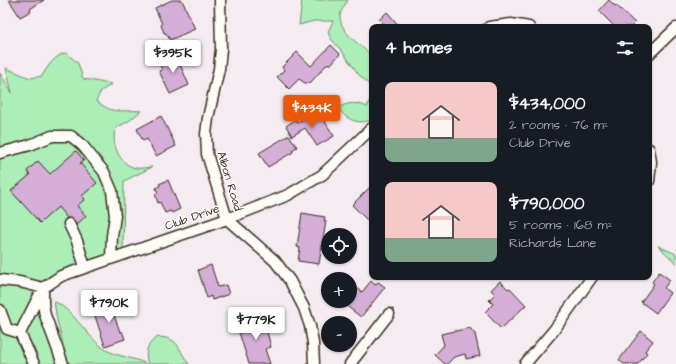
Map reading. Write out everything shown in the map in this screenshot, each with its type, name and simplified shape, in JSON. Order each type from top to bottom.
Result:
[{"type":"street","name":"Albon Road","points":[[220,0],[221,49],[206,134],[207,154],[227,219],[275,261],[290,281],[304,308],[310,326],[313,343],[314,364]]},
{"type":"street","points":[[652,51],[676,28]]},
{"type":"street","name":"Club Drive","points":[[43,288],[61,276],[227,219],[288,195],[322,175],[369,131]]},
{"type":"street","points":[[0,153],[30,145],[52,136],[70,136],[83,146],[104,172],[112,191],[115,216],[111,258]]},
{"type":"street","points":[[68,224],[77,241],[85,267]]},
{"type":"street","points":[[0,280],[20,282],[43,288]]},
{"type":"street","points":[[525,364],[554,330],[590,280]]},
{"type":"street","points":[[43,288],[43,304],[63,364]]},
{"type":"street","points":[[20,333],[43,288]]},
{"type":"street","points":[[0,310],[7,330],[20,333]]},
{"type":"street","points":[[350,364],[389,314]]},
{"type":"street","points":[[20,333],[34,364]]},
{"type":"green space","points":[[302,0],[348,0],[341,13],[341,23],[347,34],[369,53],[369,84],[359,75],[331,39],[328,32],[333,21],[314,21],[299,25]]},
{"type":"green space","points":[[66,53],[78,63],[83,79],[112,84],[101,91],[96,101],[108,109],[118,111],[141,111],[129,121],[116,128],[114,134],[115,146],[121,158],[130,166],[138,168],[152,167],[124,181],[123,254],[46,284],[43,297],[63,364],[0,364],[0,73],[12,93],[6,68],[30,78],[42,76],[55,58]]},
{"type":"green space","points":[[369,102],[369,120],[362,122],[348,118],[338,108],[352,103],[367,107]]},
{"type":"green space","points":[[658,246],[676,254],[676,263]]},
{"type":"green space","points":[[54,301],[68,311],[103,348],[113,353],[147,364],[68,364]]},
{"type":"green space","points":[[158,337],[175,342],[189,364],[148,364],[146,356],[147,348],[154,339]]},
{"type":"building","points":[[9,0],[44,0],[30,9],[31,11],[20,17]]},
{"type":"building","points":[[172,0],[182,0],[195,29],[170,40],[166,33],[164,33],[155,8]]},
{"type":"building","points":[[609,0],[635,23],[612,24],[599,11]]},
{"type":"building","points":[[387,12],[397,24],[383,24],[379,20]]},
{"type":"building","points":[[331,45],[340,54],[330,65],[328,63],[310,83],[305,83],[299,79],[289,89],[277,77],[284,70],[282,67],[297,52],[311,66]]},
{"type":"building","points":[[175,53],[189,85],[170,94],[159,71],[162,70],[158,61]]},
{"type":"building","points":[[161,116],[176,146],[156,156],[147,139],[143,141],[137,129]]},
{"type":"building","points":[[307,116],[322,117],[334,136],[317,146],[305,128],[292,136],[286,126],[295,120],[297,123]]},
{"type":"building","points":[[289,135],[297,147],[292,150],[293,152],[268,167],[259,153]]},
{"type":"building","points":[[76,151],[84,160],[80,163],[97,183],[82,196],[85,199],[77,206],[86,216],[76,225],[73,219],[67,218],[58,207],[40,223],[11,191],[30,175],[27,171],[38,161],[50,174]]},
{"type":"building","points":[[168,180],[180,209],[172,213],[171,211],[165,213],[160,202],[158,203],[155,194],[158,193],[156,188],[160,186],[159,184]]},
{"type":"building","points":[[369,188],[369,222],[352,205]]},
{"type":"building","points":[[302,213],[325,217],[325,228],[321,228],[321,252],[319,264],[298,261],[300,248],[297,247]]},
{"type":"building","points":[[211,265],[218,287],[226,285],[229,294],[212,300],[211,296],[207,298],[198,270]]},
{"type":"building","points":[[659,272],[670,280],[664,288],[670,293],[656,313],[641,302],[654,284],[652,282]]},
{"type":"building","points":[[371,281],[375,285],[378,282],[385,287],[361,317],[349,308],[357,308],[357,288],[362,292]]},
{"type":"building","points":[[500,281],[508,289],[510,288],[526,305],[501,329],[485,312],[493,304],[489,300],[495,294],[491,290]]},
{"type":"building","points":[[115,302],[119,313],[114,315],[120,332],[122,331],[125,339],[105,346],[93,310]]},
{"type":"building","points":[[264,316],[268,327],[266,328],[271,347],[265,349],[270,364],[249,364],[237,326]]},
{"type":"building","points":[[470,328],[475,334],[480,356],[466,359],[465,354],[454,357],[447,364],[445,364],[435,355],[444,345],[441,334]]},
{"type":"building","points":[[641,331],[653,341],[645,351],[647,353],[638,364],[624,364],[619,360]]}]
